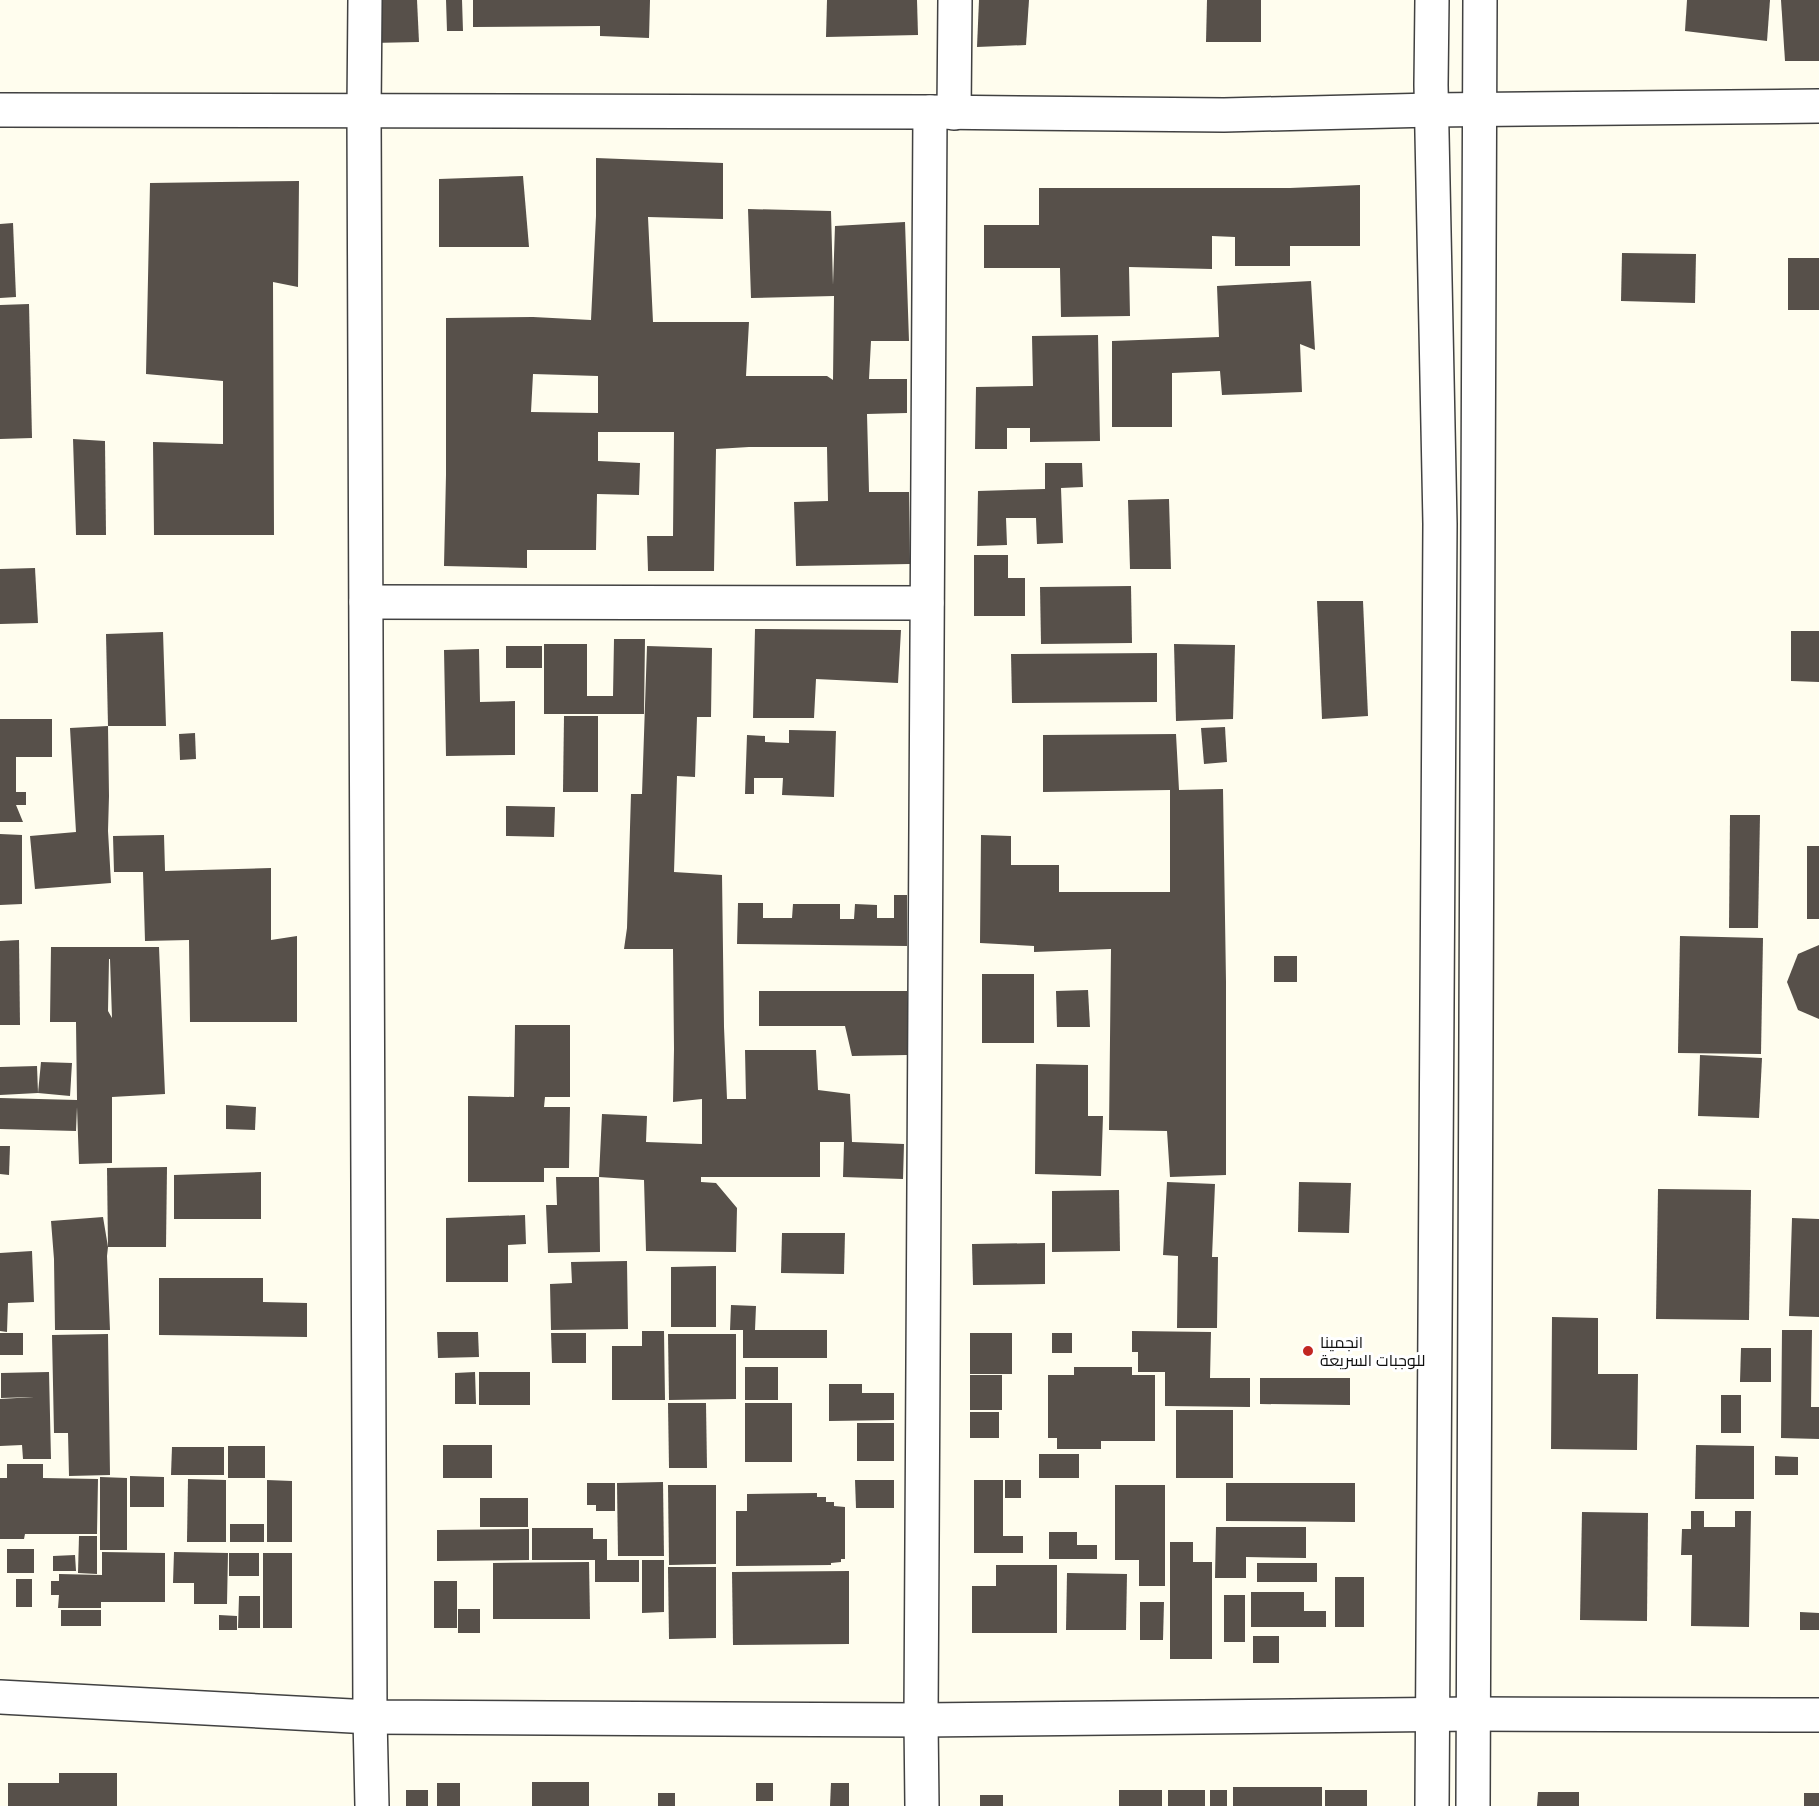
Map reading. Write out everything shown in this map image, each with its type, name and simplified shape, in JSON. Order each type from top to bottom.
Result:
[{"type":"street","points":[[365,0],[372,1806]]},
{"type":"street","points":[[922,1806],[927,603],[942,112],[955,0]]},
{"type":"street","points":[[1432,0],[1440,536],[1432,1806]]},
{"type":"street","points":[[1473,1806],[1480,0]]},
{"type":"street","points":[[0,110],[942,112],[1224,115],[1480,109],[1819,106]]},
{"type":"street","points":[[366,602],[927,603]]},
{"type":"street","points":[[0,1697],[370,1718],[921,1720],[1473,1714],[1819,1715]]},
{"type":"building","points":[[370,0],[417,0],[419,42],[372,43]]},
{"type":"building","points":[[446,0],[462,0],[463,31],[447,31]]},
{"type":"building","points":[[473,0],[650,0],[649,38],[600,36],[600,26],[473,27]]},
{"type":"building","points":[[827,0],[917,0],[918,35],[826,37]]},
{"type":"building","points":[[979,0],[1029,0],[1026,45],[977,47]]},
{"type":"building","points":[[1207,0],[1261,0],[1261,42],[1206,42]]},
{"type":"building","points":[[1687,0],[1770,0],[1767,41],[1685,31]]},
{"type":"building","points":[[1781,0],[1819,0],[1819,61],[1785,61]]},
{"type":"building","points":[[596,158],[723,163],[723,219],[648,217],[653,322],[749,322],[746,376],[827,376],[833,380],[834,296],[751,298],[748,209],[831,211],[833,285],[835,226],[905,222],[909,341],[871,341],[869,379],[907,379],[907,413],[867,414],[869,492],[909,492],[910,564],[796,566],[794,502],[828,501],[827,447],[749,447],[716,449],[714,571],[648,571],[647,536],[673,536],[674,432],[598,432],[598,461],[640,463],[639,495],[597,494],[596,550],[527,550],[527,568],[444,566],[446,318],[533,317],[591,320]],"holes":[[[533,374],[598,376],[598,413],[531,412]]]},
{"type":"building","points":[[523,176],[529,247],[439,247],[439,179]]},
{"type":"building","points":[[299,181],[298,287],[273,282],[274,535],[154,535],[153,442],[223,444],[223,381],[146,374],[150,183]]},
{"type":"building","points":[[1360,185],[1360,246],[1290,246],[1290,266],[1235,266],[1235,237],[1212,236],[1212,269],[1129,267],[1130,316],[1061,317],[1060,268],[984,268],[984,225],[1039,225],[1039,188],[1290,188]]},
{"type":"building","points":[[13,223],[16,297],[0,298],[0,224]]},
{"type":"building","points":[[1622,253],[1696,254],[1695,303],[1621,301]]},
{"type":"building","points":[[1788,258],[1819,258],[1819,310],[1788,310]]},
{"type":"building","points":[[1311,281],[1315,350],[1300,344],[1302,392],[1222,395],[1220,371],[1172,373],[1172,427],[1112,427],[1112,341],[1219,337],[1217,286]]},
{"type":"building","points":[[29,304],[32,438],[0,439],[0,305]]},
{"type":"building","points":[[1098,335],[1100,441],[1030,442],[1030,428],[1007,428],[1007,449],[975,449],[976,387],[1033,386],[1032,336]]},
{"type":"building","points":[[73,439],[105,441],[106,535],[76,535]]},
{"type":"building","points":[[1045,463],[1082,463],[1083,487],[1061,488],[1063,543],[1037,544],[1036,518],[1006,518],[1007,545],[977,546],[978,491],[1045,489]]},
{"type":"building","points":[[1169,499],[1171,569],[1130,569],[1128,500]]},
{"type":"building","points":[[974,555],[1008,555],[1008,578],[1025,578],[1025,616],[974,616]]},
{"type":"building","points":[[35,568],[38,623],[0,624],[0,569]]},
{"type":"building","points":[[1131,586],[1132,643],[1041,644],[1040,587]]},
{"type":"building","points":[[1317,601],[1363,601],[1368,716],[1322,719]]},
{"type":"building","points":[[755,629],[901,630],[898,683],[816,679],[814,718],[753,718]]},
{"type":"building","points":[[1791,631],[1819,631],[1819,682],[1791,681]]},
{"type":"building","points":[[163,632],[166,726],[108,726],[106,634]]},
{"type":"building","points":[[614,639],[645,639],[644,714],[544,714],[544,644],[587,644],[587,696],[613,696]]},
{"type":"building","points":[[1174,644],[1235,645],[1233,719],[1176,721]]},
{"type":"building","points":[[506,646],[542,646],[542,668],[506,668]]},
{"type":"building","points":[[647,646],[712,648],[711,717],[697,717],[695,777],[677,776],[674,872],[722,875],[727,1099],[746,1099],[745,1050],[816,1050],[818,1090],[850,1094],[852,1142],[904,1144],[903,1179],[843,1177],[844,1142],[820,1142],[820,1177],[701,1177],[701,1182],[716,1183],[737,1208],[736,1252],[646,1251],[644,1180],[599,1177],[602,1114],[647,1116],[646,1142],[702,1144],[702,1099],[673,1102],[673,949],[624,949],[627,928],[631,794],[642,794]]},
{"type":"building","points":[[479,649],[480,702],[515,701],[515,755],[446,756],[444,650]]},
{"type":"building","points":[[1157,653],[1157,702],[1012,703],[1011,654]]},
{"type":"building","points":[[564,716],[598,716],[598,792],[563,792]]},
{"type":"building","points":[[0,719],[52,719],[52,757],[16,757],[16,792],[26,792],[26,805],[16,805],[23,822],[0,822]]},
{"type":"building","points":[[108,726],[108,831],[111,883],[35,889],[30,836],[76,832],[70,728]]},
{"type":"building","points":[[1225,727],[1227,762],[1204,764],[1201,728]]},
{"type":"building","points":[[789,730],[836,731],[834,797],[782,795],[783,778],[754,778],[754,794],[745,794],[747,735],[765,736],[765,742],[789,743]]},
{"type":"building","points":[[195,733],[196,759],[180,760],[179,734]]},
{"type":"building","points":[[1176,734],[1179,790],[1223,789],[1226,1175],[1170,1177],[1167,1131],[1109,1130],[1111,949],[1034,952],[1034,946],[980,943],[981,835],[1011,836],[1011,865],[1059,865],[1059,892],[1170,892],[1170,790],[1043,792],[1043,735]]},
{"type":"building","points":[[506,806],[555,807],[554,837],[506,836]]},
{"type":"building","points":[[1730,815],[1760,815],[1758,928],[1729,928]]},
{"type":"building","points":[[0,834],[22,835],[22,904],[0,905]]},
{"type":"building","points":[[164,835],[165,871],[271,868],[271,940],[297,936],[297,1022],[190,1022],[189,940],[145,941],[143,872],[114,872],[113,836]]},
{"type":"building","points":[[1807,846],[1819,846],[1819,919],[1807,919]]},
{"type":"building","points":[[894,895],[907,895],[907,946],[737,944],[738,903],[763,903],[763,918],[792,918],[793,904],[840,904],[840,919],[854,919],[855,904],[877,905],[877,918],[894,918]]},
{"type":"building","points":[[1680,936],[1763,938],[1761,1054],[1678,1053]]},
{"type":"building","points":[[19,940],[20,1025],[0,1025],[0,941]]},
{"type":"building","points":[[1819,945],[1819,1019],[1798,1010],[1787,982],[1798,954]]},
{"type":"building","points":[[51,947],[159,947],[165,1094],[112,1097],[112,1163],[79,1164],[77,1107],[76,1131],[0,1129],[0,1098],[77,1100],[76,1022],[50,1022]],"holes":[[[110,959],[112,1018],[108,1011]]]},
{"type":"building","points":[[1274,956],[1297,956],[1297,982],[1274,982]]},
{"type":"building","points":[[982,974],[1034,974],[1034,1043],[982,1043]]},
{"type":"building","points":[[1088,990],[1090,1027],[1057,1027],[1056,991]]},
{"type":"building","points":[[759,991],[907,991],[907,1055],[852,1056],[845,1026],[759,1026]]},
{"type":"building","points":[[515,1025],[570,1025],[570,1097],[545,1097],[544,1107],[570,1107],[569,1168],[544,1168],[544,1182],[468,1182],[468,1096],[514,1097]]},
{"type":"building","points":[[1700,1055],[1762,1058],[1759,1118],[1698,1116]]},
{"type":"building","points":[[41,1062],[72,1063],[70,1096],[38,1093]]},
{"type":"building","points":[[1036,1064],[1088,1065],[1088,1116],[1103,1116],[1101,1176],[1035,1174]]},
{"type":"building","points":[[37,1066],[38,1093],[0,1095],[0,1067]]},
{"type":"building","points":[[226,1105],[256,1107],[255,1130],[226,1129]]},
{"type":"building","points":[[0,1146],[10,1146],[9,1175],[0,1174]]},
{"type":"building","points":[[167,1167],[166,1247],[108,1247],[107,1168]]},
{"type":"building","points":[[261,1172],[261,1219],[174,1219],[174,1175]]},
{"type":"building","points":[[556,1177],[599,1177],[600,1252],[548,1253],[546,1205],[557,1205]]},
{"type":"building","points":[[1167,1182],[1215,1184],[1212,1257],[1218,1257],[1217,1328],[1177,1328],[1178,1256],[1163,1255]]},
{"type":"building","points":[[1299,1182],[1351,1183],[1349,1233],[1298,1232]]},
{"type":"building","points":[[1658,1189],[1751,1190],[1749,1320],[1656,1319]]},
{"type":"building","points":[[1119,1190],[1120,1251],[1052,1252],[1052,1191]]},
{"type":"building","points":[[525,1215],[526,1244],[508,1245],[508,1282],[446,1282],[446,1218]]},
{"type":"building","points":[[103,1217],[108,1247],[110,1330],[55,1330],[51,1221]]},
{"type":"building","points":[[1792,1218],[1819,1219],[1819,1317],[1789,1316]]},
{"type":"building","points":[[782,1233],[845,1233],[844,1274],[781,1273]]},
{"type":"building","points":[[1045,1243],[1045,1284],[973,1285],[972,1244]]},
{"type":"building","points":[[32,1251],[34,1302],[8,1303],[7,1332],[0,1331],[0,1253]]},
{"type":"building","points":[[627,1261],[628,1329],[551,1330],[550,1284],[572,1283],[571,1262]]},
{"type":"building","points":[[716,1266],[716,1327],[671,1327],[671,1267]]},
{"type":"building","points":[[159,1278],[263,1278],[263,1302],[307,1303],[307,1337],[159,1335]]},
{"type":"building","points":[[731,1305],[756,1306],[755,1330],[827,1330],[827,1358],[743,1358],[743,1330],[730,1330]]},
{"type":"building","points":[[1552,1317],[1598,1318],[1598,1374],[1638,1374],[1637,1450],[1551,1449]]},
{"type":"building","points":[[1782,1330],[1812,1330],[1811,1407],[1819,1407],[1819,1439],[1781,1438]]},
{"type":"building","points":[[642,1331],[664,1331],[665,1400],[612,1400],[612,1346],[642,1346]]},
{"type":"building","points":[[1132,1331],[1211,1332],[1210,1378],[1250,1378],[1250,1407],[1165,1406],[1165,1372],[1138,1372],[1138,1352],[1132,1352]]},
{"type":"building","points":[[437,1332],[478,1332],[479,1357],[438,1358]]},
{"type":"building","points":[[0,1333],[23,1333],[23,1355],[0,1355]]},
{"type":"building","points":[[551,1333],[586,1333],[586,1363],[552,1363]]},
{"type":"building","points":[[970,1333],[1012,1333],[1012,1374],[970,1374]]},
{"type":"building","points":[[1052,1333],[1072,1333],[1072,1353],[1052,1353]]},
{"type":"building","points":[[108,1334],[110,1475],[69,1476],[68,1433],[54,1433],[52,1335]]},
{"type":"building","points":[[668,1334],[736,1334],[736,1399],[669,1400]]},
{"type":"building","points":[[1741,1348],[1771,1348],[1771,1382],[1740,1382]]},
{"type":"building","points":[[745,1367],[778,1367],[778,1400],[745,1400]]},
{"type":"building","points":[[1074,1367],[1132,1367],[1132,1375],[1155,1375],[1155,1441],[1101,1441],[1101,1449],[1057,1449],[1057,1438],[1048,1438],[1048,1375],[1074,1375]]},
{"type":"building","points":[[49,1372],[51,1459],[23,1459],[22,1445],[0,1446],[0,1399],[34,1397],[1,1398],[1,1373]]},
{"type":"building","points":[[475,1372],[476,1404],[455,1404],[455,1373]]},
{"type":"building","points":[[479,1372],[530,1372],[530,1405],[479,1405]]},
{"type":"building","points":[[970,1375],[1002,1375],[1002,1410],[970,1410]]},
{"type":"building","points":[[1260,1378],[1350,1378],[1350,1405],[1260,1404]]},
{"type":"building","points":[[829,1384],[862,1384],[862,1393],[894,1393],[894,1420],[829,1421]]},
{"type":"building","points":[[1721,1395],[1741,1395],[1741,1433],[1721,1433]]},
{"type":"building","points":[[668,1403],[706,1403],[707,1468],[669,1468]]},
{"type":"building","points":[[745,1403],[792,1403],[792,1462],[745,1462]]},
{"type":"building","points":[[1176,1410],[1233,1410],[1233,1478],[1176,1478]]},
{"type":"building","points":[[970,1412],[999,1412],[999,1438],[970,1438]]},
{"type":"building","points":[[857,1423],[894,1423],[894,1461],[857,1461]]},
{"type":"building","points":[[443,1445],[492,1445],[492,1478],[443,1478]]},
{"type":"building","points":[[1696,1445],[1754,1446],[1754,1499],[1695,1499]]},
{"type":"building","points":[[228,1446],[265,1446],[265,1478],[228,1478]]},
{"type":"building","points":[[172,1447],[224,1447],[224,1475],[171,1475]]},
{"type":"building","points":[[1039,1454],[1079,1454],[1079,1478],[1039,1478]]},
{"type":"building","points":[[1775,1456],[1798,1457],[1798,1475],[1775,1475]]},
{"type":"building","points":[[7,1464],[43,1464],[43,1478],[98,1479],[97,1534],[25,1534],[24,1539],[0,1539],[0,1478],[7,1478]]},
{"type":"building","points":[[130,1476],[164,1477],[164,1507],[130,1507]]},
{"type":"building","points":[[100,1477],[127,1478],[127,1550],[100,1550]]},
{"type":"building","points":[[188,1479],[226,1480],[226,1542],[187,1542]]},
{"type":"building","points":[[267,1480],[292,1481],[292,1542],[267,1542]]},
{"type":"building","points":[[855,1480],[894,1480],[894,1508],[856,1508]]},
{"type":"building","points":[[974,1480],[1003,1480],[1003,1536],[1023,1536],[1023,1553],[974,1553]]},
{"type":"building","points":[[1005,1480],[1021,1480],[1021,1498],[1005,1498]]},
{"type":"building","points":[[663,1482],[664,1556],[618,1556],[617,1483]]},
{"type":"building","points":[[587,1483],[615,1483],[615,1511],[596,1511],[596,1505],[587,1505]]},
{"type":"building","points":[[1226,1483],[1355,1483],[1355,1522],[1226,1521]]},
{"type":"building","points":[[668,1485],[716,1485],[716,1564],[669,1565]]},
{"type":"building","points":[[1115,1485],[1165,1485],[1165,1586],[1139,1586],[1139,1560],[1115,1560]]},
{"type":"building","points":[[817,1493],[817,1497],[826,1497],[826,1502],[834,1502],[834,1506],[845,1507],[845,1559],[831,1563],[831,1565],[736,1566],[736,1511],[747,1511],[747,1494]]},
{"type":"building","points":[[480,1498],[528,1498],[528,1527],[480,1527]]},
{"type":"building","points":[[1691,1511],[1704,1511],[1704,1527],[1735,1527],[1735,1511],[1751,1511],[1749,1627],[1691,1626],[1692,1555],[1681,1555],[1682,1529],[1691,1529]]},
{"type":"building","points":[[1582,1512],[1648,1513],[1647,1621],[1580,1620]]},
{"type":"building","points":[[230,1524],[264,1524],[264,1542],[230,1542]]},
{"type":"building","points":[[1216,1527],[1306,1527],[1306,1558],[1246,1557],[1246,1578],[1215,1578]]},
{"type":"building","points":[[532,1528],[593,1528],[593,1539],[607,1539],[607,1560],[639,1560],[639,1582],[595,1582],[595,1560],[532,1560]]},
{"type":"building","points":[[529,1529],[529,1560],[437,1561],[437,1530]]},
{"type":"building","points":[[1049,1532],[1077,1532],[1077,1545],[1097,1545],[1097,1559],[1049,1559]]},
{"type":"building","points":[[79,1536],[97,1536],[97,1574],[78,1573]]},
{"type":"building","points":[[1170,1542],[1193,1542],[1193,1562],[1212,1562],[1212,1659],[1170,1659]]},
{"type":"building","points":[[7,1549],[34,1549],[34,1573],[7,1573]]},
{"type":"building","points":[[102,1552],[165,1553],[165,1602],[101,1602],[101,1608],[58,1608],[59,1595],[51,1595],[51,1581],[59,1581],[59,1574],[102,1575]]},
{"type":"building","points":[[174,1552],[228,1553],[227,1604],[194,1604],[194,1583],[173,1583]]},
{"type":"building","points":[[229,1553],[259,1553],[259,1576],[229,1576]]},
{"type":"building","points":[[263,1553],[292,1553],[292,1628],[263,1628]]},
{"type":"building","points":[[75,1555],[76,1571],[53,1571],[53,1556]]},
{"type":"building","points":[[642,1560],[664,1560],[664,1612],[642,1613]]},
{"type":"building","points":[[589,1562],[590,1619],[493,1619],[493,1563]]},
{"type":"building","points":[[1257,1563],[1317,1563],[1317,1582],[1257,1582]]},
{"type":"building","points":[[996,1565],[1057,1565],[1057,1633],[972,1633],[972,1586],[996,1586]]},
{"type":"building","points":[[668,1567],[716,1567],[716,1638],[669,1639]]},
{"type":"building","points":[[849,1571],[849,1644],[733,1645],[732,1572]]},
{"type":"building","points":[[1067,1573],[1127,1574],[1126,1630],[1066,1630]]},
{"type":"building","points":[[1335,1577],[1364,1577],[1364,1627],[1335,1627]]},
{"type":"building","points":[[16,1579],[32,1579],[32,1607],[16,1607]]},
{"type":"building","points":[[434,1581],[457,1581],[457,1628],[434,1628]]},
{"type":"building","points":[[1251,1592],[1304,1592],[1304,1611],[1326,1611],[1326,1627],[1251,1627]]},
{"type":"building","points":[[1224,1595],[1245,1595],[1245,1642],[1224,1642]]},
{"type":"building","points":[[239,1596],[260,1596],[260,1628],[238,1628]]},
{"type":"building","points":[[1140,1602],[1164,1602],[1163,1640],[1140,1640]]},
{"type":"building","points":[[458,1609],[480,1609],[480,1633],[458,1633]]},
{"type":"building","points":[[61,1610],[101,1610],[101,1626],[61,1626]]},
{"type":"building","points":[[1800,1612],[1819,1613],[1819,1630],[1800,1630]]},
{"type":"building","points":[[219,1615],[237,1616],[237,1630],[219,1630]]},
{"type":"building","points":[[1253,1636],[1279,1636],[1279,1663],[1253,1663]]},
{"type":"building","points":[[59,1773],[117,1773],[117,1806],[8,1806],[8,1783],[59,1783]]},
{"type":"building","points":[[532,1782],[589,1782],[589,1806],[532,1806]]},
{"type":"building","points":[[437,1783],[460,1783],[460,1806],[437,1806]]},
{"type":"building","points":[[756,1783],[773,1783],[773,1801],[756,1801]]},
{"type":"building","points":[[831,1783],[849,1783],[849,1806],[830,1806]]},
{"type":"building","points":[[1233,1787],[1322,1787],[1322,1806],[1233,1806]]},
{"type":"building","points":[[406,1790],[428,1790],[428,1806],[406,1806]]},
{"type":"building","points":[[1119,1790],[1162,1790],[1162,1806],[1119,1806]]},
{"type":"building","points":[[1168,1790],[1205,1790],[1205,1806],[1168,1806]]},
{"type":"building","points":[[1210,1790],[1227,1790],[1227,1806],[1210,1806]]},
{"type":"building","points":[[1325,1790],[1367,1790],[1367,1806],[1325,1806]]},
{"type":"building","points":[[1538,1792],[1579,1792],[1579,1806],[1537,1806]]},
{"type":"building","points":[[658,1793],[675,1793],[675,1806],[658,1806]]},
{"type":"building","points":[[1804,1793],[1819,1793],[1819,1806],[1804,1806]]},
{"type":"building","points":[[980,1795],[1003,1795],[1003,1806],[980,1806]]},
{"type":"place","name":"انجمينا للوجبات السريعة","points":[[1308,1351]]}]
